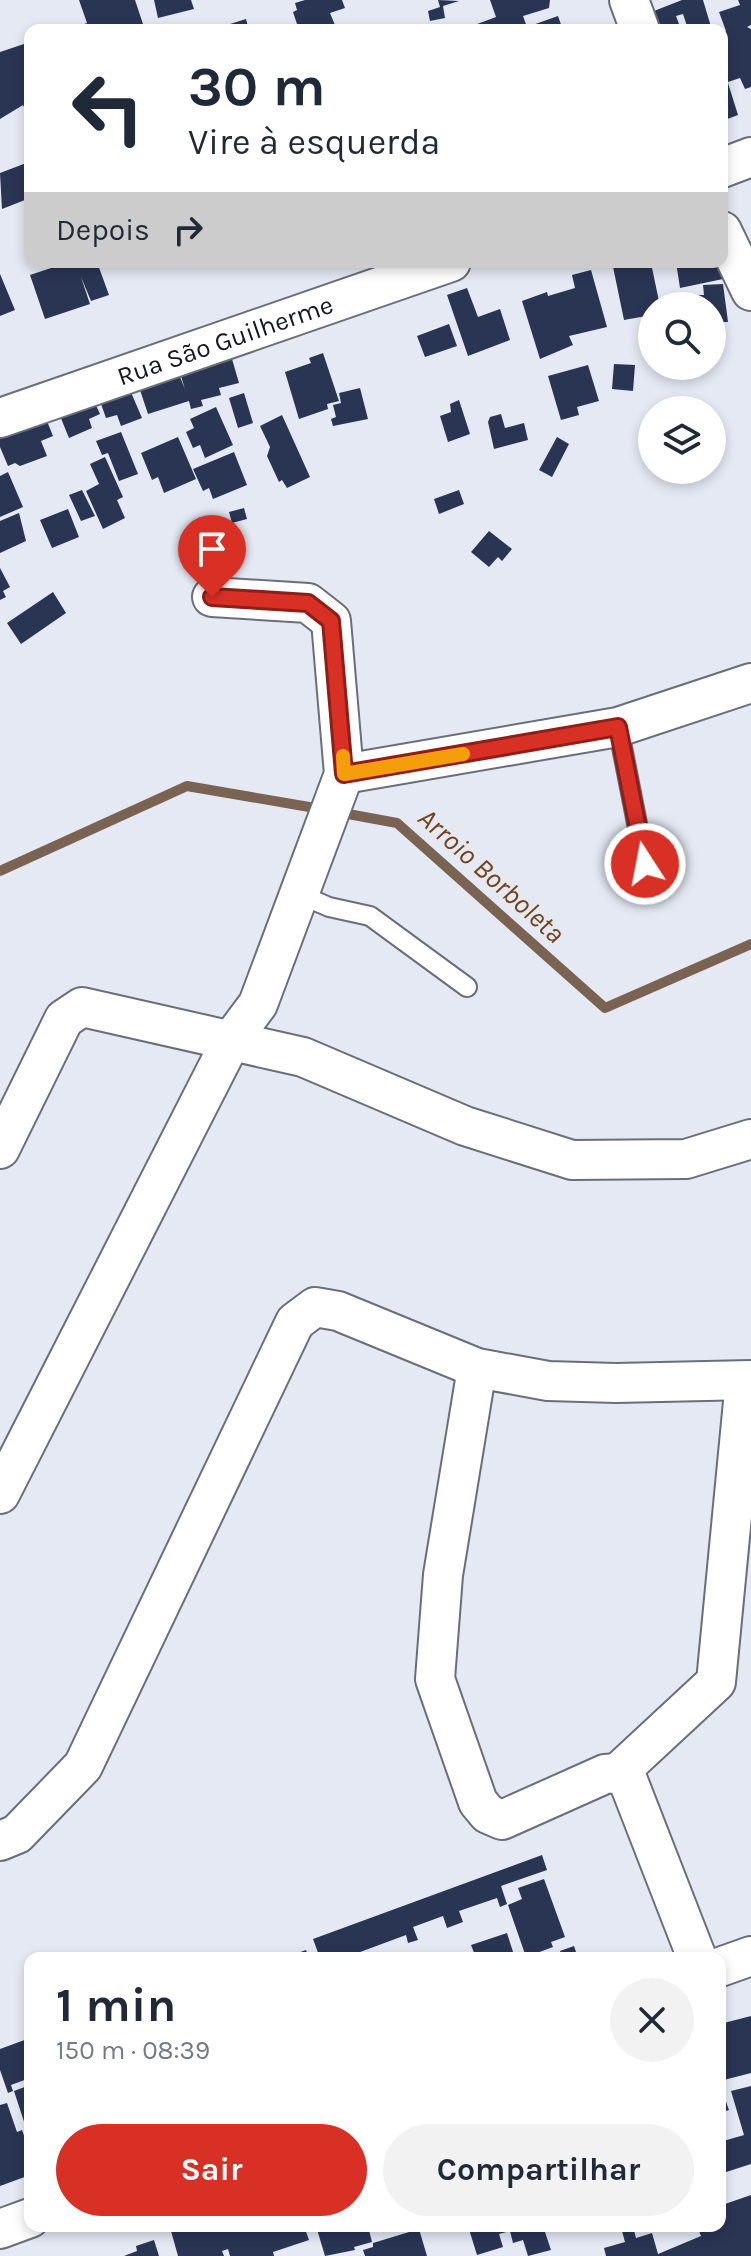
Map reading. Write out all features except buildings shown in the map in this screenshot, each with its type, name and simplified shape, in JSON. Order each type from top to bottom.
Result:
[{"type":"street","points":[[629,0],[638,24]]},
{"type":"street","points":[[728,166],[751,157]]},
{"type":"street","points":[[728,243],[751,291]]},
{"type":"street","name":"Rua São Guilherme","points":[[0,418],[434,268]]},
{"type":"street","points":[[0,1494],[232,1039],[258,1004],[344,774],[331,621],[308,603],[212,597]]},
{"type":"street","points":[[344,774],[618,727],[750,686]]},
{"type":"street","points":[[0,1149],[64,1019],[82,1007],[303,1057],[465,1126],[572,1160],[686,1159],[751,1139]]},
{"type":"street","points":[[0,1841],[17,1834],[83,1766],[295,1322],[315,1307],[338,1311],[477,1368],[548,1381],[748,1380],[716,1682],[618,1773]]},
{"type":"street","points":[[477,1368],[443,1575],[435,1679],[478,1802],[488,1814],[502,1820],[605,1774],[618,1773],[627,1778],[695,1952]]},
{"type":"street","points":[[726,1965],[751,1956]]},
{"type":"street","points":[[0,2229],[24,2220]]},
{"type":"lane","points":[[618,727],[645,864]]},
{"type":"lane","points":[[299,894],[329,907],[370,916],[467,987]]},
{"type":"waterway","name":"Arroio Borboleta","points":[[0,871],[187,786],[321,809]]},
{"type":"waterway","name":"Arroio Borboleta","points":[[337,812],[397,823],[605,1008],[751,944]]},
{"type":"slow traffic","points":[[343,756],[344,774],[463,754]]},
{"type":"route","points":[[212,597],[308,603],[331,621],[344,774],[618,727],[645,864]]}]
